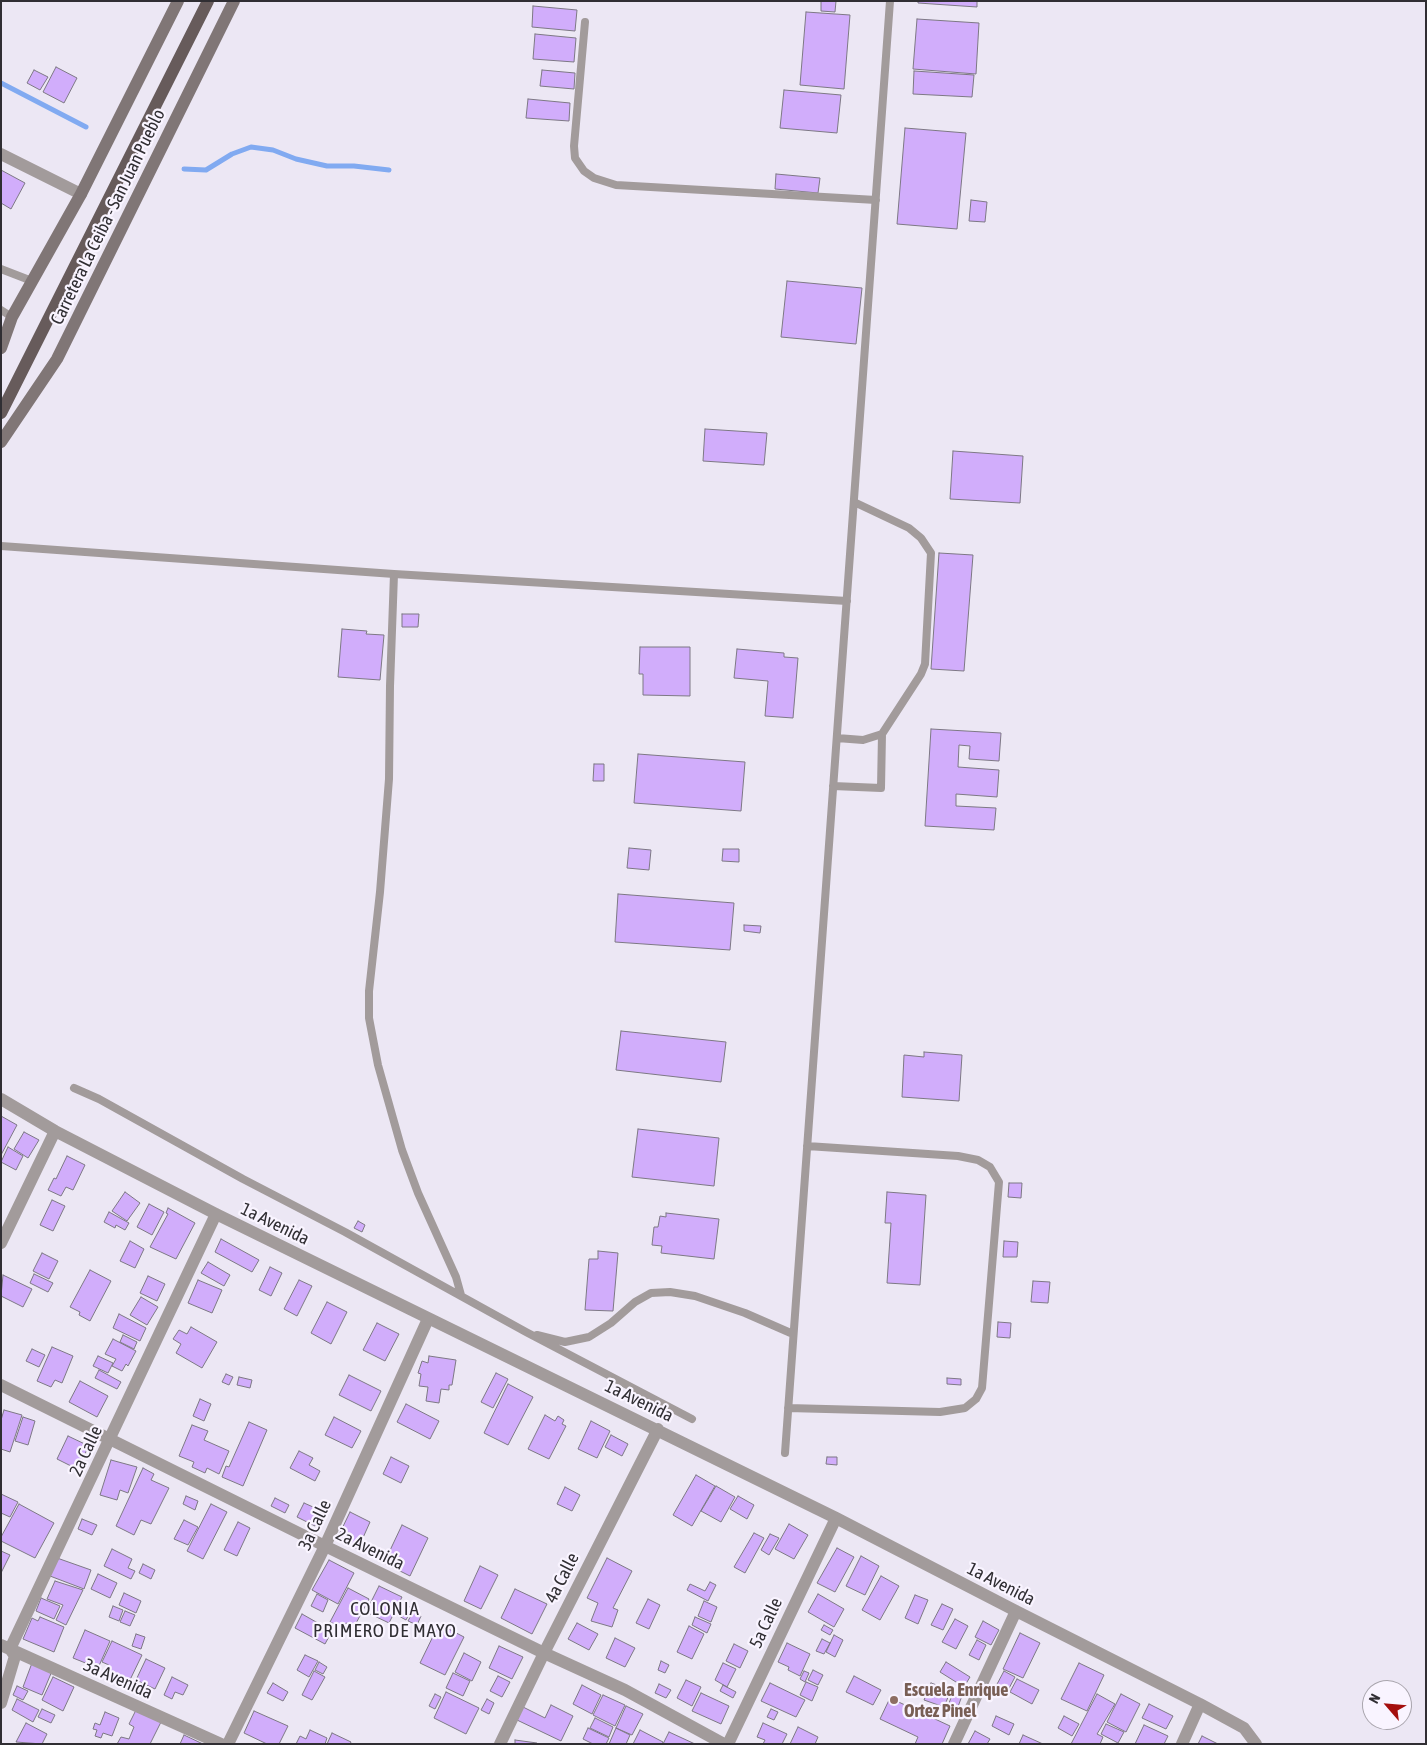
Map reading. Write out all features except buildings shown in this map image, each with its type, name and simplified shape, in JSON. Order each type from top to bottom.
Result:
[{"type":"main road","name":"Carretera La Ceiba - San Juan Pueblo","points":[[1,413],[208,1]]},
{"type":"street","name":"Carretera La Ceiba - San Juan Pueblo","points":[[1,348],[7,314],[32,281],[81,194],[178,1]]},
{"type":"street","name":"Carretera La Ceiba - San Juan Pueblo","points":[[1,442],[57,359],[234,1]]},
{"type":"street","points":[[1,154],[81,194]]},
{"type":"street","name":"1a Avenida","points":[[1,1099],[56,1131],[216,1214],[428,1319],[658,1429],[1200,1704],[1244,1728],[1256,1744]]},
{"type":"street","points":[[1,1243],[56,1131]]},
{"type":"street","name":"2a Calle","points":[[1,1703],[15,1656],[6,1647],[111,1440],[216,1214]]},
{"type":"street","name":"3a Calle","points":[[228,1744],[325,1546],[428,1319]]},
{"type":"street","name":"2a Avenida","points":[[1,1385],[325,1546],[544,1653],[625,1690],[724,1744]]},
{"type":"street","name":"4a Calle","points":[[500,1744],[658,1429]]},
{"type":"street","name":"5a Calle","points":[[728,1744],[836,1518]]},
{"type":"street","points":[[954,1744],[1016,1611]]},
{"type":"street","name":"3a Avenida","points":[[6,1647],[221,1744]]},
{"type":"street","points":[[1182,1744],[1200,1704]]},
{"type":"lane","points":[[785,1453],[890,1]]},
{"type":"lane","points":[[585,22],[574,146],[575,158],[584,171],[594,178],[616,184],[876,200]]},
{"type":"lane","points":[[1,269],[32,281]]},
{"type":"lane","points":[[833,786],[881,788],[882,734],[922,674],[925,664],[931,552],[921,538],[909,528],[854,502]]},
{"type":"lane","points":[[1,546],[394,574],[847,601]]},
{"type":"lane","points":[[394,574],[389,779],[380,892],[369,991],[369,1018],[378,1065],[402,1150],[418,1193],[456,1277],[461,1296]]},
{"type":"lane","points":[[837,738],[863,740],[882,734]]},
{"type":"lane","points":[[74,1088],[100,1099],[243,1179],[345,1232],[526,1332],[692,1419]]},
{"type":"lane","points":[[788,1408],[940,1412],[965,1408],[976,1399],[982,1388],[999,1182],[990,1167],[978,1160],[958,1156],[807,1146]]},
{"type":"lane","points":[[526,1332],[565,1342],[589,1336],[611,1323],[635,1302],[651,1293],[670,1292],[695,1296],[793,1334]]},
{"type":"waterway","points":[[1,83],[86,127]]},
{"type":"waterway","points":[[184,169],[206,170],[232,154],[251,147],[273,150],[296,159],[327,166],[354,166],[389,170]]},
{"type":"place","name":"Escuela Enrique Ortez Pinel","points":[[894,1700]]},
{"type":"district","name":"COLONIA PRIMERO DE MAYO","points":[[385,1620]]}]
